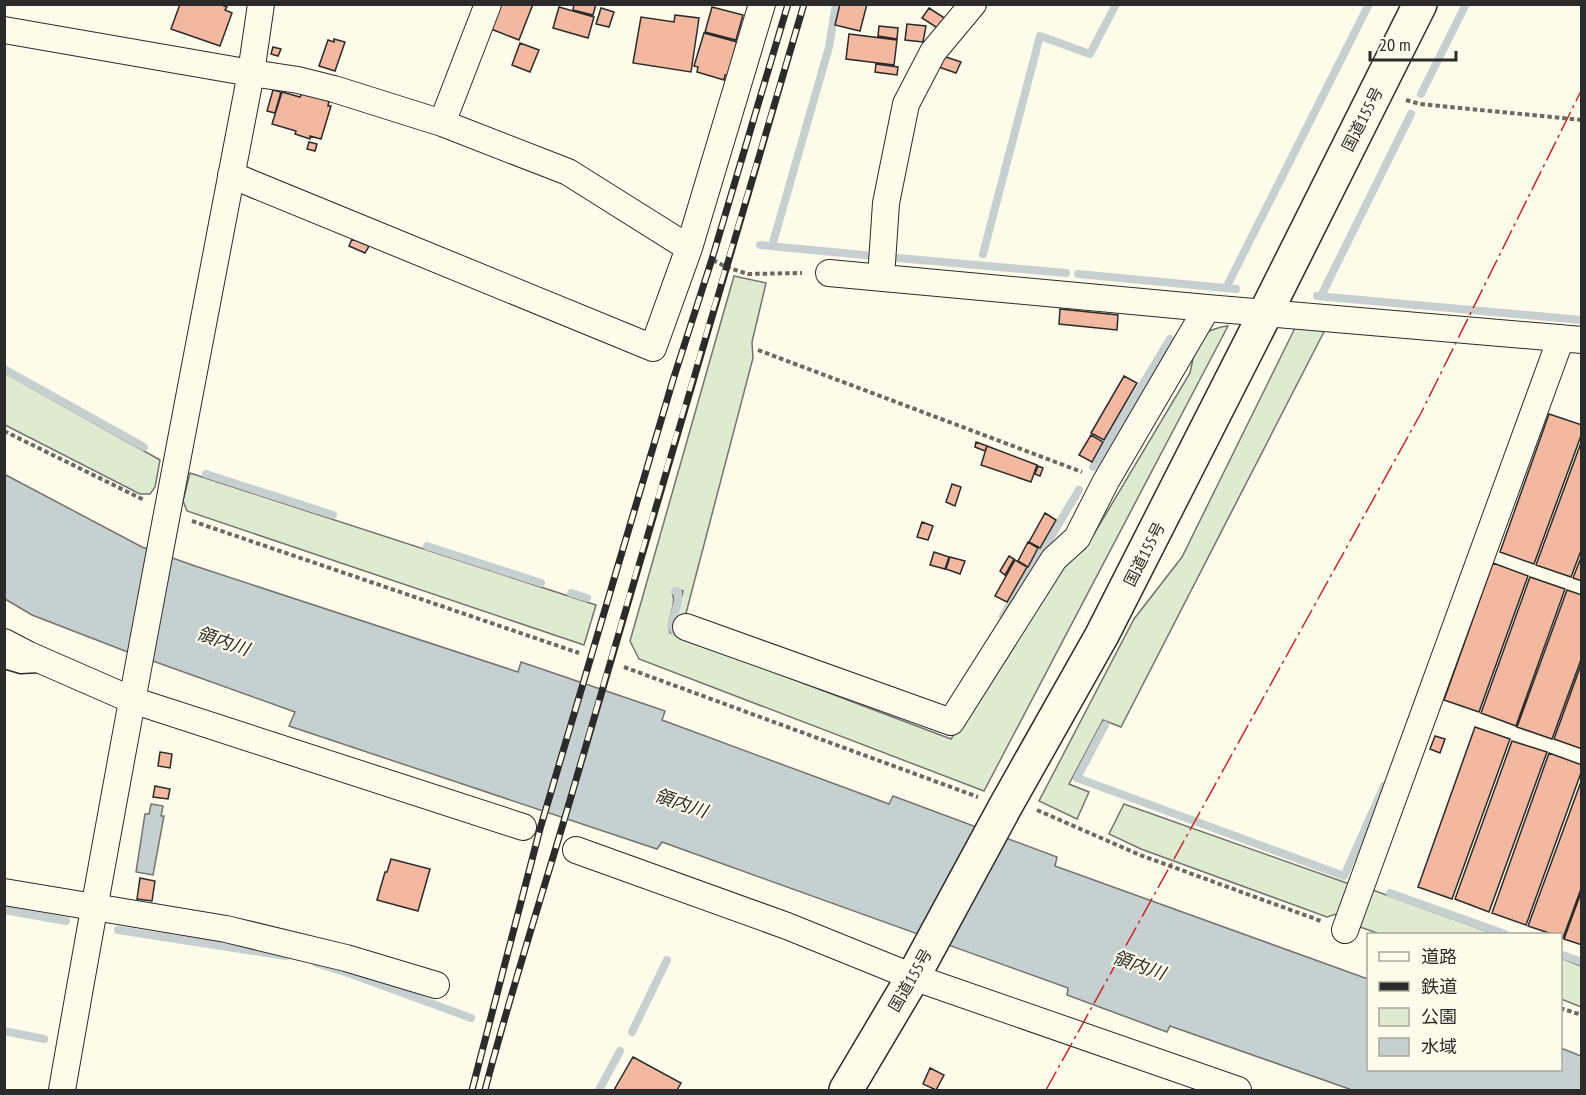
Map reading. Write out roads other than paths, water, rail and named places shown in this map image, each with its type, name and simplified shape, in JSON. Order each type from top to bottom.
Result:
[{"type":"highway","name":"国道155号","points":[[846,1090],[915,973],[1102,635],[1420,4]]},
{"type":"street","points":[[62,1090],[166,511],[251,73],[261,4]]},
{"type":"street","points":[[442,123],[488,4]]},
{"type":"street","points":[[231,175],[652,348],[689,248],[762,4]]},
{"type":"street","points":[[881,278],[886,203],[906,104],[933,52],[973,4]]},
{"type":"street","points":[[4,30],[298,80],[442,123],[568,172],[689,248]]},
{"type":"street","points":[[829,273],[1571,339],[1346,930]]},
{"type":"street","points":[[686,627],[951,722],[1054,559],[1077,538],[1106,481],[1207,308]]},
{"type":"street","points":[[4,642],[132,700],[523,827]]},
{"type":"street","points":[[576,850],[1238,1090]]},
{"type":"street","points":[[4,892],[226,929],[346,958],[436,985]]},
{"type":"lane","points":[[4,662],[21,667],[53,666]]},
{"type":"water","name":"領内川","points":[[4,474],[142,547],[518,672],[521,662],[665,711],[662,720],[889,804],[893,796],[1057,857],[1055,866],[1367,979],[1367,1071],[1562,1071],[1562,1048],[1581,1056],[1581,1090],[1352,1090],[1170,1026],[1167,1032],[1067,995],[1068,988],[662,842],[657,849],[289,726],[295,712],[32,615],[5,599]]},
{"type":"water","points":[[151,804],[163,806],[161,816],[164,816],[153,875],[136,872],[145,814],[149,814]]},
{"type":"waterway","points":[[772,246],[829,47],[836,4]]},
{"type":"waterway","points":[[983,254],[1040,36],[1090,54],[1116,4]]},
{"type":"waterway","points":[[1226,288],[1369,4]]},
{"type":"waterway","points":[[1421,94],[1466,4]]},
{"type":"waterway","points":[[1321,296],[1411,114]]},
{"type":"waterway","points":[[760,245],[874,256]]},
{"type":"waterway","points":[[898,258],[1066,273]]},
{"type":"waterway","points":[[1078,274],[1236,289]]},
{"type":"waterway","points":[[1317,296],[1582,320]]},
{"type":"waterway","points":[[1093,467],[1170,339]]},
{"type":"waterway","points":[[4,369],[144,447]]},
{"type":"waterway","points":[[206,474],[333,515]]},
{"type":"waterway","points":[[1003,616],[1079,490]]},
{"type":"waterway","points":[[427,546],[541,583]]},
{"type":"waterway","points":[[675,591],[678,592],[678,602],[671,625],[675,633],[685,636]]},
{"type":"waterway","points":[[571,593],[587,598]]},
{"type":"waterway","points":[[1105,725],[1077,778],[1344,876],[1384,786]]},
{"type":"waterway","points":[[1390,893],[1502,933]]},
{"type":"waterway","points":[[4,910],[66,921]]},
{"type":"waterway","points":[[118,930],[286,956]]},
{"type":"waterway","points":[[1562,955],[1582,962]]},
{"type":"waterway","points":[[632,1032],[667,960]]},
{"type":"waterway","points":[[316,963],[471,1018]]},
{"type":"waterway","points":[[4,1031],[44,1039]]},
{"type":"waterway","points":[[599,1090],[620,1051]]},
{"type":"railway","points":[[472,1090],[540,829],[673,380],[712,259],[788,4]]},
{"type":"railway","points":[[485,1090],[804,4]]}]
